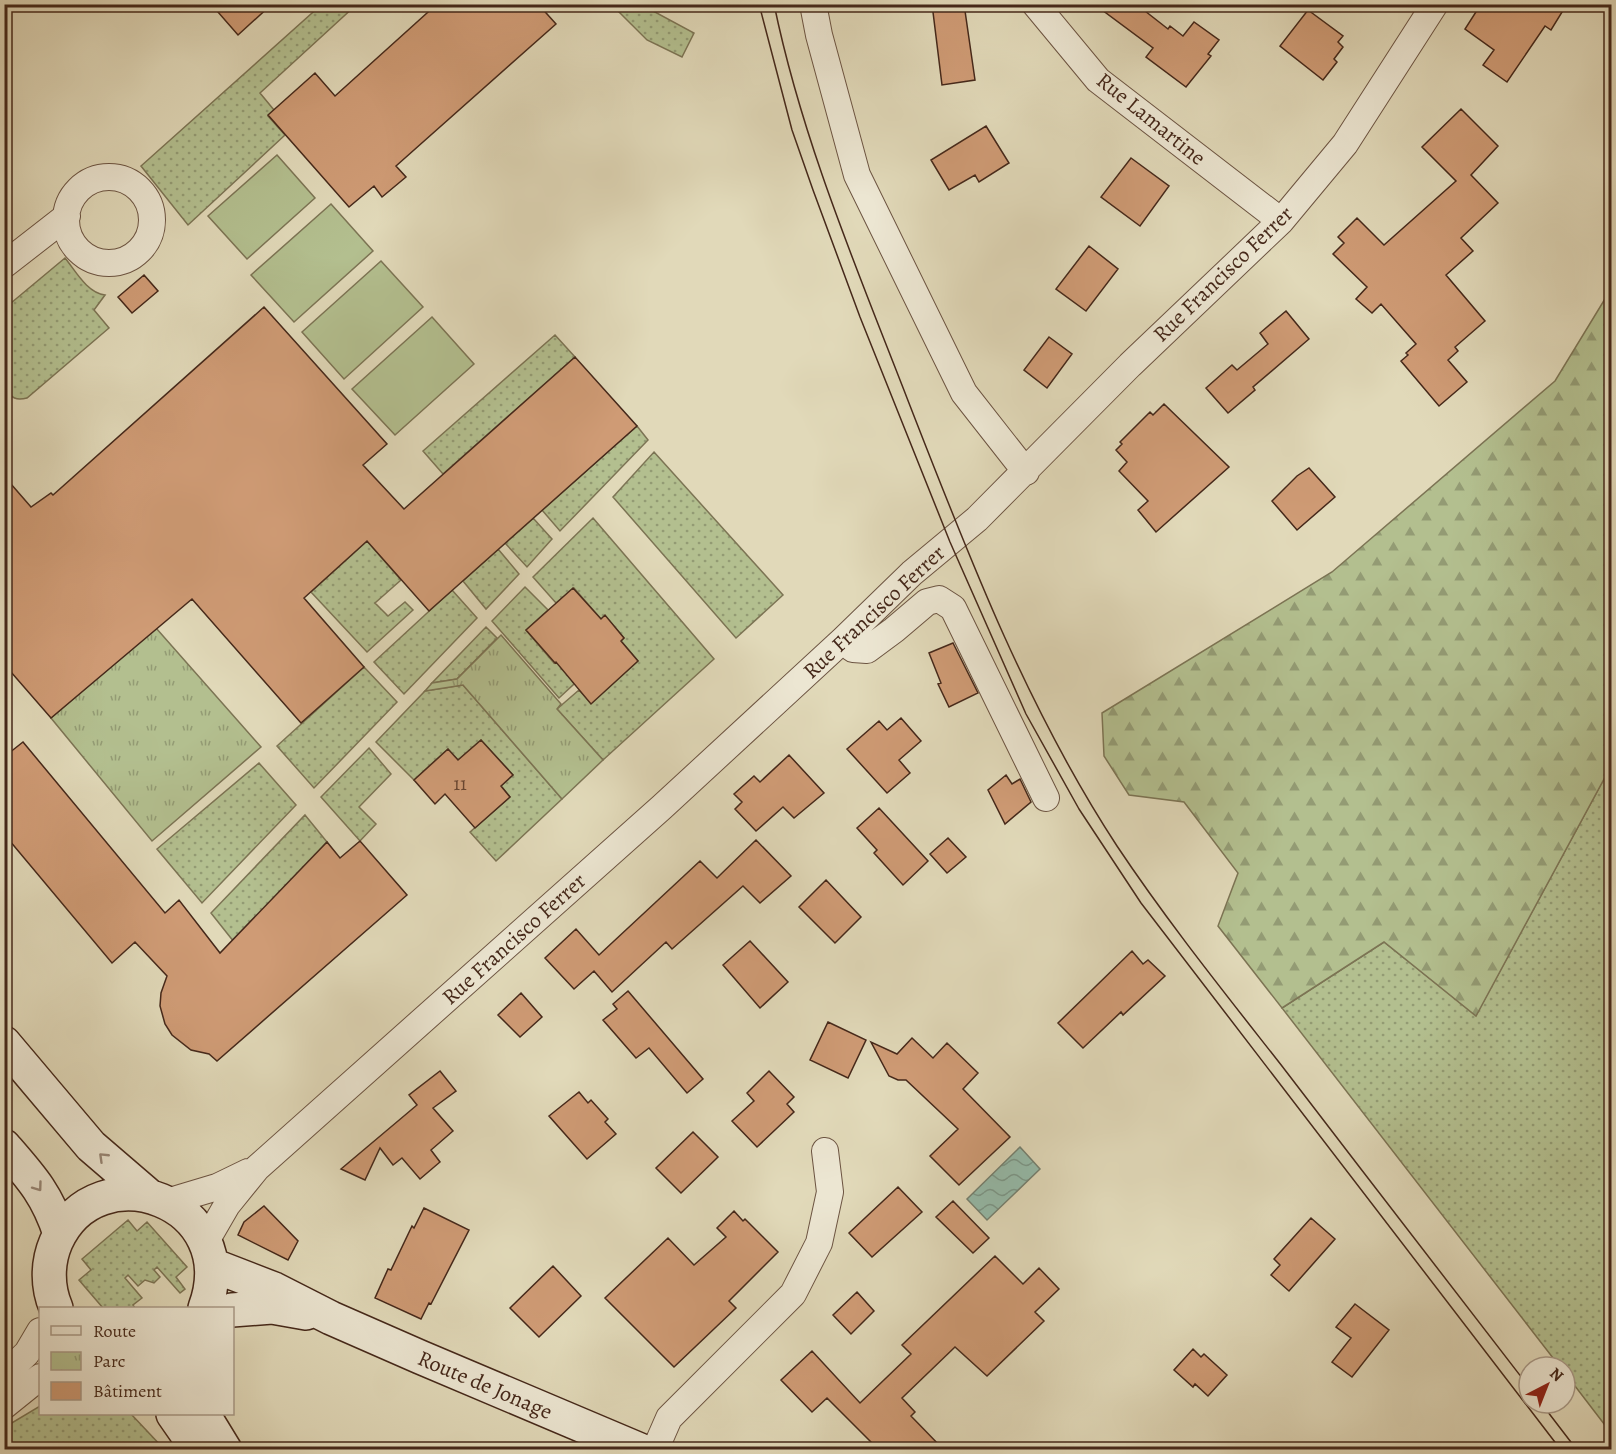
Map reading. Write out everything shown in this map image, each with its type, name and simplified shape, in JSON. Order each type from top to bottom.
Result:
[{"type":"main road","points":[[4,1043],[91,1146],[157,1199],[183,1213],[196,1227],[208,1254],[211,1291],[205,1307]]},
{"type":"main road","points":[[4,1146],[39,1188],[52,1209],[60,1234]]},
{"type":"main road","points":[[51,1307],[49,1270],[52,1251],[60,1234],[73,1218],[88,1205],[126,1194],[157,1199]]},
{"type":"main road","name":"Route de Jonage","points":[[208,1254],[331,1318],[640,1449]]},
{"type":"main road","name":"Route de Jonage","points":[[234,1310],[272,1308],[331,1318]]},
{"type":"main road","points":[[174,1415],[198,1449]]},
{"type":"main road","points":[[204,1415],[225,1449]]},
{"type":"street","points":[[813,4],[856,176],[964,393],[1026,472]]},
{"type":"street","name":"Rue Lamartine","points":[[1035,4],[1098,80],[1281,221]]},
{"type":"street","name":"Rue Francisco Ferrer","points":[[208,1254],[227,1204],[257,1168],[662,807],[912,573],[960,534],[1026,472],[1130,365],[1281,221],[1345,144],[1435,4]]},
{"type":"street","points":[[4,265],[66,216]]},
{"type":"street","points":[[843,640],[853,649],[867,650],[927,602],[939,599],[953,608],[1046,798]]},
{"type":"street","points":[[655,1449],[669,1418],[793,1294],[819,1243],[830,1192],[825,1151]]},
{"type":"street","name":"Rue Francisco Ferrer","points":[[157,1199],[217,1187],[257,1168]]},
{"type":"street","points":[[4,1375],[27,1353],[39,1334]]},
{"type":"street","points":[[4,1406],[39,1378]]},
{"type":"green space","points":[[321,5],[356,5],[260,93],[274,110],[268,116],[285,135],[188,225],[141,166]]},
{"type":"green space","points":[[612,5],[642,5],[694,33],[682,57],[647,40]]},
{"type":"green space","points":[[277,155],[315,198],[247,259],[208,216]]},
{"type":"green space","points":[[331,204],[373,251],[294,322],[251,275]]},
{"type":"green space","points":[[65,258],[87,286],[105,295],[94,310],[109,328],[27,398],[14,398],[5,389],[5,308]]},
{"type":"green space","points":[[381,261],[423,307],[344,379],[302,332]]},
{"type":"green space","points":[[1611,289],[1611,766],[1476,1016],[1384,942],[1282,1008],[1218,926],[1238,873],[1184,802],[1129,795],[1104,756],[1102,713],[1332,572],[1555,381]]},
{"type":"green space","points":[[432,317],[474,364],[395,435],[352,389]]},
{"type":"green space","points":[[555,335],[575,357],[443,474],[423,451]]},
{"type":"green space","points":[[637,426],[648,440],[560,531],[542,510]]},
{"type":"green space","points":[[654,452],[783,595],[736,638],[613,497]]},
{"type":"green space","points":[[533,518],[552,539],[527,567],[505,543]]},
{"type":"green space","points":[[593,518],[714,659],[603,760],[557,709],[579,690],[591,703],[638,661],[621,641],[624,638],[605,616],[601,619],[574,588],[556,603],[533,577]]},
{"type":"green space","points":[[367,541],[401,580],[375,603],[388,616],[405,602],[413,610],[367,652],[311,592]]},
{"type":"green space","points":[[498,549],[519,574],[486,609],[463,581]]},
{"type":"green space","points":[[525,587],[548,610],[526,630],[554,663],[558,661],[575,680],[574,684],[559,698],[492,621]]},
{"type":"green space","points":[[452,590],[477,618],[404,694],[374,662]]},
{"type":"green space","points":[[486,627],[497,638],[457,679],[432,683]]},
{"type":"green space","points":[[156,628],[261,747],[152,841],[51,718]]},
{"type":"green space","points":[[501,635],[561,704],[557,709],[603,760],[562,799],[463,685],[425,691],[432,683],[457,679]]},
{"type":"green space","points":[[364,667],[397,702],[314,788],[277,746]]},
{"type":"green space","points":[[463,685],[562,799],[496,861],[470,832],[510,797],[501,786],[513,775],[481,740],[458,760],[448,749],[414,780],[376,742],[425,691]]},
{"type":"green space","points":[[369,748],[391,774],[359,807],[376,824],[360,841],[321,797]]},
{"type":"green space","points":[[259,763],[296,805],[202,903],[157,849]]},
{"type":"green space","points":[[1611,766],[1611,1433],[1577,1389],[1577,1355],[1551,1355],[1282,1008],[1384,942],[1476,1015]]},
{"type":"green space","points":[[305,815],[327,842],[238,947],[211,913]]},
{"type":"green space","points":[[128,1220],[137,1231],[147,1222],[187,1267],[176,1277],[185,1289],[180,1293],[157,1267],[154,1270],[160,1277],[154,1283],[145,1280],[138,1286],[128,1275],[125,1278],[142,1298],[133,1305],[134,1307],[102,1307],[79,1280],[91,1270],[82,1259]]},
{"type":"green space","points":[[39,1407],[39,1415],[132,1415],[164,1449],[5,1449],[5,1427]]},
{"type":"water","points":[[1020,1147],[1040,1169],[987,1220],[967,1199]]},
{"type":"building","points":[[211,4],[272,4],[238,35]]},
{"type":"building","points":[[437,4],[538,4],[556,24],[396,166],[406,177],[382,197],[374,186],[349,207],[268,115],[315,73],[335,96]]},
{"type":"building","points":[[932,4],[964,4],[975,80],[942,85]]},
{"type":"building","points":[[1094,4],[1136,4],[1168,29],[1170,26],[1183,36],[1194,22],[1219,40],[1208,54],[1211,56],[1186,87],[1146,57],[1153,48]]},
{"type":"building","points":[[1481,4],[1567,4],[1551,30],[1545,26],[1507,82],[1483,65],[1494,50],[1465,29]]},
{"type":"building","points":[[1308,10],[1343,36],[1338,42],[1343,47],[1334,59],[1337,62],[1323,80],[1280,46]]},
{"type":"building","points":[[1461,109],[1498,146],[1471,175],[1498,203],[1461,238],[1473,251],[1446,275],[1485,321],[1455,347],[1458,351],[1448,360],[1467,382],[1439,406],[1401,361],[1416,344],[1381,304],[1372,313],[1356,299],[1367,287],[1333,254],[1344,243],[1338,237],[1357,218],[1384,245],[1456,181],[1422,147]]},
{"type":"building","points":[[986,126],[1009,163],[979,182],[975,175],[949,190],[931,160]]},
{"type":"building","points":[[1131,158],[1169,186],[1140,226],[1101,197]]},
{"type":"building","points":[[1089,246],[1118,269],[1086,311],[1056,289]]},
{"type":"building","points":[[144,275],[158,291],[132,313],[118,297]]},
{"type":"building","points":[[264,307],[387,444],[363,465],[404,509],[575,357],[637,426],[429,611],[367,541],[304,598],[364,667],[301,723],[192,599],[51,718],[4,664],[4,476],[31,507],[51,493],[53,495]]},
{"type":"building","points":[[1286,311],[1309,339],[1253,387],[1255,390],[1228,413],[1206,388],[1232,365],[1237,370],[1268,344],[1260,333]]},
{"type":"building","points":[[1049,337],[1072,354],[1047,388],[1024,370]]},
{"type":"building","points":[[1164,404],[1229,467],[1156,532],[1138,510],[1148,501],[1119,471],[1127,462],[1116,450],[1122,444],[1120,442],[1150,412],[1153,415]]},
{"type":"building","points":[[1309,468],[1335,497],[1297,530],[1272,501],[1297,476]]},
{"type":"building","points":[[573,588],[601,619],[605,615],[624,638],[621,641],[638,661],[591,704],[526,630]]},
{"type":"building","points":[[953,643],[978,693],[949,707],[938,684],[941,683],[929,653]]},
{"type":"building","points":[[901,718],[921,741],[899,760],[910,773],[887,793],[847,749],[879,721],[887,730]]},
{"type":"building","points":[[481,740],[513,775],[501,786],[510,797],[475,828],[445,794],[435,804],[414,780],[448,749],[458,760]]},
{"type":"building","points":[[23,742],[165,913],[179,900],[220,953],[327,842],[340,858],[360,841],[407,895],[217,1061],[209,1054],[191,1050],[172,1035],[165,1024],[160,1006],[161,993],[167,976],[135,942],[112,963],[4,834],[4,757]]},
{"type":"building","points":[[789,755],[824,793],[794,818],[783,807],[756,831],[735,809],[742,802],[734,794],[754,776],[760,782]]},
{"type":"building","points":[[1006,775],[1012,784],[1020,779],[1031,802],[1005,824],[988,790]]},
{"type":"building","points":[[879,808],[928,861],[903,885],[874,853],[877,850],[857,828]]},
{"type":"building","points":[[948,838],[966,857],[947,873],[930,854]]},
{"type":"building","points":[[756,840],[791,876],[760,903],[743,886],[672,949],[666,942],[612,992],[594,971],[574,989],[545,958],[576,929],[599,955],[700,861],[717,878]]},
{"type":"building","points":[[826,880],[861,917],[835,943],[799,907]]},
{"type":"building","points":[[750,941],[788,982],[760,1008],[723,965]]},
{"type":"building","points":[[1132,951],[1143,964],[1148,960],[1165,976],[1123,1015],[1121,1012],[1083,1048],[1058,1023]]},
{"type":"building","points":[[628,991],[703,1079],[687,1093],[649,1048],[636,1058],[603,1020],[617,1009],[613,1004]]},
{"type":"building","points":[[521,993],[542,1017],[520,1037],[498,1015]]},
{"type":"building","points":[[828,1022],[866,1040],[848,1078],[810,1060]]},
{"type":"building","points":[[912,1038],[933,1058],[947,1043],[978,1073],[963,1089],[1010,1137],[959,1185],[930,1156],[958,1129],[906,1080],[898,1080],[889,1076],[871,1042],[897,1054]]},
{"type":"building","points":[[440,1071],[456,1091],[433,1108],[453,1131],[431,1150],[440,1162],[420,1179],[402,1158],[393,1165],[380,1148],[365,1180],[341,1169],[417,1105],[409,1095]]},
{"type":"building","points":[[769,1071],[794,1097],[787,1104],[794,1112],[757,1147],[732,1121],[754,1101],[747,1093]]},
{"type":"building","points":[[579,1092],[588,1103],[591,1100],[608,1119],[605,1122],[616,1134],[587,1159],[549,1116]]},
{"type":"building","points":[[693,1132],[718,1157],[681,1193],[656,1168]]},
{"type":"building","points":[[898,1187],[922,1212],[872,1257],[849,1233]]},
{"type":"building","points":[[953,1201],[989,1238],[973,1253],[936,1217]]},
{"type":"building","points":[[264,1206],[298,1241],[288,1260],[238,1235],[244,1222]]},
{"type":"building","points":[[424,1208],[469,1230],[421,1319],[375,1298],[388,1269],[391,1270],[412,1226],[414,1228]]},
{"type":"building","points":[[734,1211],[778,1252],[729,1301],[736,1308],[674,1367],[605,1298],[668,1238],[694,1265],[726,1237],[717,1228]]},
{"type":"building","points":[[1311,1218],[1335,1239],[1289,1291],[1271,1275],[1280,1265],[1274,1259]]},
{"type":"building","points":[[995,1256],[1023,1284],[1039,1268],[1059,1289],[1035,1312],[1044,1321],[987,1376],[955,1347],[902,1398],[915,1412],[911,1416],[943,1449],[878,1449],[827,1398],[812,1412],[781,1380],[812,1351],[860,1403],[911,1354],[902,1345]]},
{"type":"building","points":[[553,1266],[581,1296],[539,1337],[510,1308]]},
{"type":"building","points":[[857,1292],[874,1311],[851,1334],[833,1315]]},
{"type":"building","points":[[1355,1304],[1389,1330],[1352,1377],[1332,1362],[1351,1338],[1336,1327]]},
{"type":"building","points":[[1193,1349],[1201,1357],[1204,1354],[1227,1375],[1208,1396],[1195,1384],[1193,1387],[1174,1370]]},
{"type":"tram line","points":[[759,4],[792,130],[860,317],[950,542],[1026,714],[1079,809],[1141,903],[1561,1450]]},
{"type":"tram line","points":[[774,4],[800,105],[850,253],[976,571],[1000,628],[1054,739],[1117,846],[1157,904],[1517,1371]]},
{"type":"tram line","points":[[1550,1415],[1577,1450]]}]
